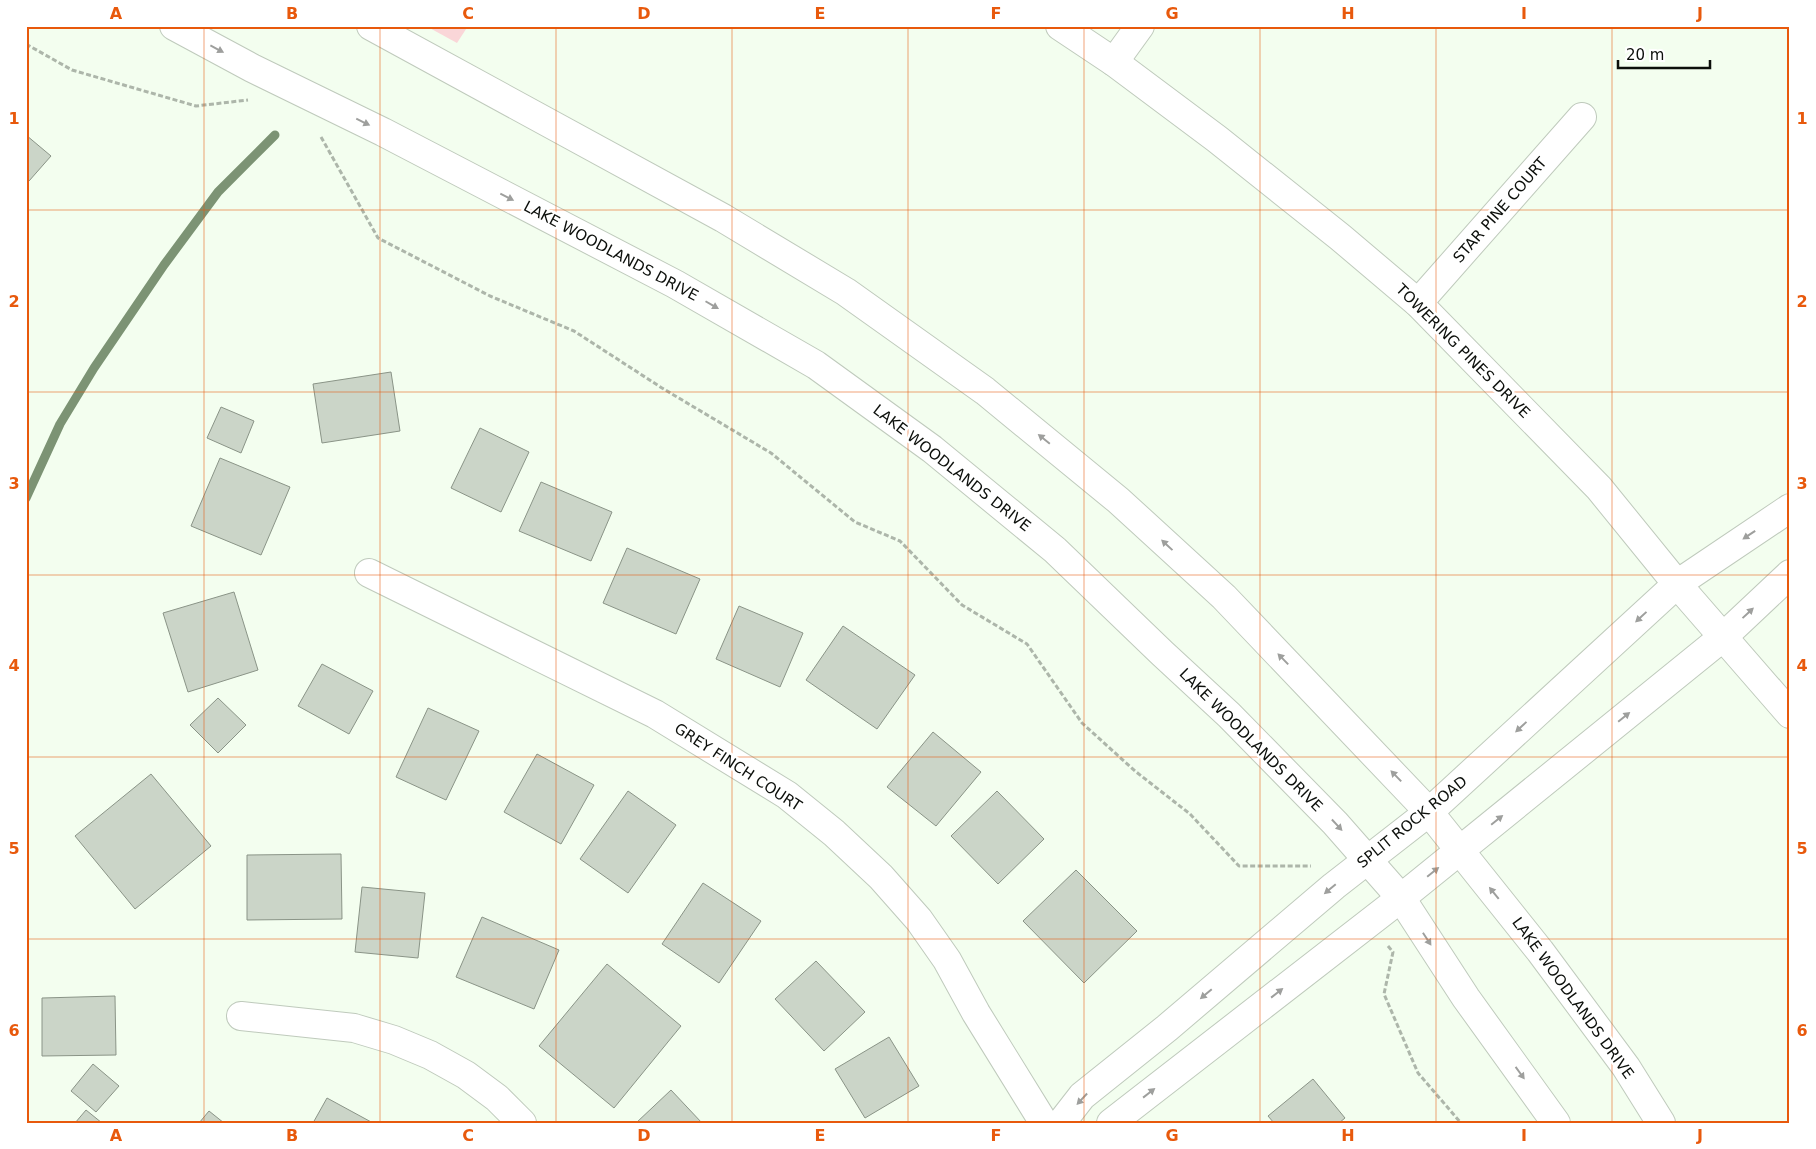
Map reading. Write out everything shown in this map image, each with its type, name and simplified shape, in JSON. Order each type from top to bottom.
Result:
[{"type":"street","name":"LAKE WOODLANDS DRIVE","points":[[174,26],[252,68],[383,132],[675,284],[816,365],[932,449],[1056,550],[1162,653],[1229,714],[1368,858],[1401,898],[1466,998],[1556,1123]]},
{"type":"street","name":"LAKE WOODLANDS DRIVE","points":[[371,26],[723,218],[846,292],[985,391],[1118,500],[1224,597],[1429,812],[1540,951],[1626,1067],[1661,1123]]},
{"type":"street","name":"TOWERING PINES DRIVE","points":[[1060,26],[1114,62],[1225,145],[1418,303],[1599,488],[1677,584],[1790,714]]},
{"type":"street","points":[[1114,62],[1140,26]]},
{"type":"street","name":"STAR PINE COURT","points":[[1418,303],[1582,117]]},
{"type":"street","name":"SPLIT ROCK ROAD","points":[[1061,1123],[1082,1096],[1167,1028],[1368,858],[1429,812],[1677,584],[1790,508]]},
{"type":"street","name":"GREY FINCH COURT","points":[[370,573],[655,714],[787,796],[834,833],[881,877],[919,920],[947,960],[976,1013],[1044,1123]]},
{"type":"street","points":[[1111,1123],[1401,898],[1723,637],[1790,574]]},
{"type":"street","points":[[241,1016],[354,1028],[394,1040],[430,1055],[466,1075],[497,1098],[522,1123]]},
{"type":"path","points":[[26,44],[72,70],[196,106],[249,100]]},
{"type":"path","points":[[314,133],[322,138],[378,238],[490,296],[574,331],[662,388],[771,453],[855,522],[900,541],[962,605],[1027,644],[1082,723],[1135,771],[1190,814],[1240,866],[1319,866],[1334,886]]},
{"type":"path","points":[[1368,924],[1393,952],[1384,994],[1418,1073],[1461,1123]]},
{"type":"shaded area","points":[[426,26],[468,26],[457,43]]},
{"type":"building","points":[[26,135],[51,156],[29,181],[26,178]]},
{"type":"building","points":[[391,372],[400,431],[322,443],[313,384]]},
{"type":"building","points":[[221,407],[254,421],[241,453],[207,438]]},
{"type":"building","points":[[480,428],[529,452],[501,512],[451,488]]},
{"type":"building","points":[[220,458],[290,487],[261,555],[191,526]]},
{"type":"building","points":[[541,482],[612,512],[591,561],[519,531]]},
{"type":"building","points":[[627,548],[700,579],[676,634],[603,603]]},
{"type":"building","points":[[234,592],[258,670],[188,692],[163,613]]},
{"type":"building","points":[[739,606],[803,633],[780,687],[716,659]]},
{"type":"building","points":[[843,626],[915,675],[877,729],[806,680]]},
{"type":"building","points":[[322,664],[373,691],[349,734],[298,706]]},
{"type":"building","points":[[218,698],[246,725],[218,753],[190,725]]},
{"type":"building","points":[[428,708],[479,731],[446,800],[396,777]]},
{"type":"building","points":[[933,732],[981,772],[936,826],[887,787]]},
{"type":"building","points":[[537,754],[594,785],[561,844],[504,812]]},
{"type":"building","points":[[151,774],[211,846],[135,909],[75,836]]},
{"type":"building","points":[[628,791],[676,825],[628,893],[580,859]]},
{"type":"building","points":[[997,791],[1044,839],[998,884],[951,836]]},
{"type":"building","points":[[341,854],[342,919],[247,920],[247,855]]},
{"type":"building","points":[[1076,870],[1137,931],[1084,983],[1023,921]]},
{"type":"building","points":[[703,883],[761,921],[719,983],[662,944]]},
{"type":"building","points":[[362,887],[425,893],[418,958],[355,952]]},
{"type":"building","points":[[482,917],[559,950],[534,1009],[456,977]]},
{"type":"building","points":[[816,961],[865,1012],[824,1051],[775,999]]},
{"type":"building","points":[[607,964],[681,1026],[614,1108],[539,1046]]},
{"type":"building","points":[[115,996],[116,1055],[42,1056],[42,998]]},
{"type":"building","points":[[889,1037],[919,1086],[865,1118],[835,1069]]},
{"type":"building","points":[[93,1064],[119,1086],[96,1112],[71,1091]]},
{"type":"building","points":[[1313,1079],[1345,1118],[1339,1123],[1274,1123],[1268,1116]]},
{"type":"building","points":[[671,1090],[702,1123],[636,1123]]},
{"type":"building","points":[[327,1098],[373,1123],[313,1123]]},
{"type":"building","points":[[86,1110],[102,1123],[75,1123]]},
{"type":"building","points":[[209,1111],[224,1123],[199,1123]]},
{"type":"waterway","points":[[26,498],[60,424],[94,368],[164,265],[218,192],[275,135]]}]
